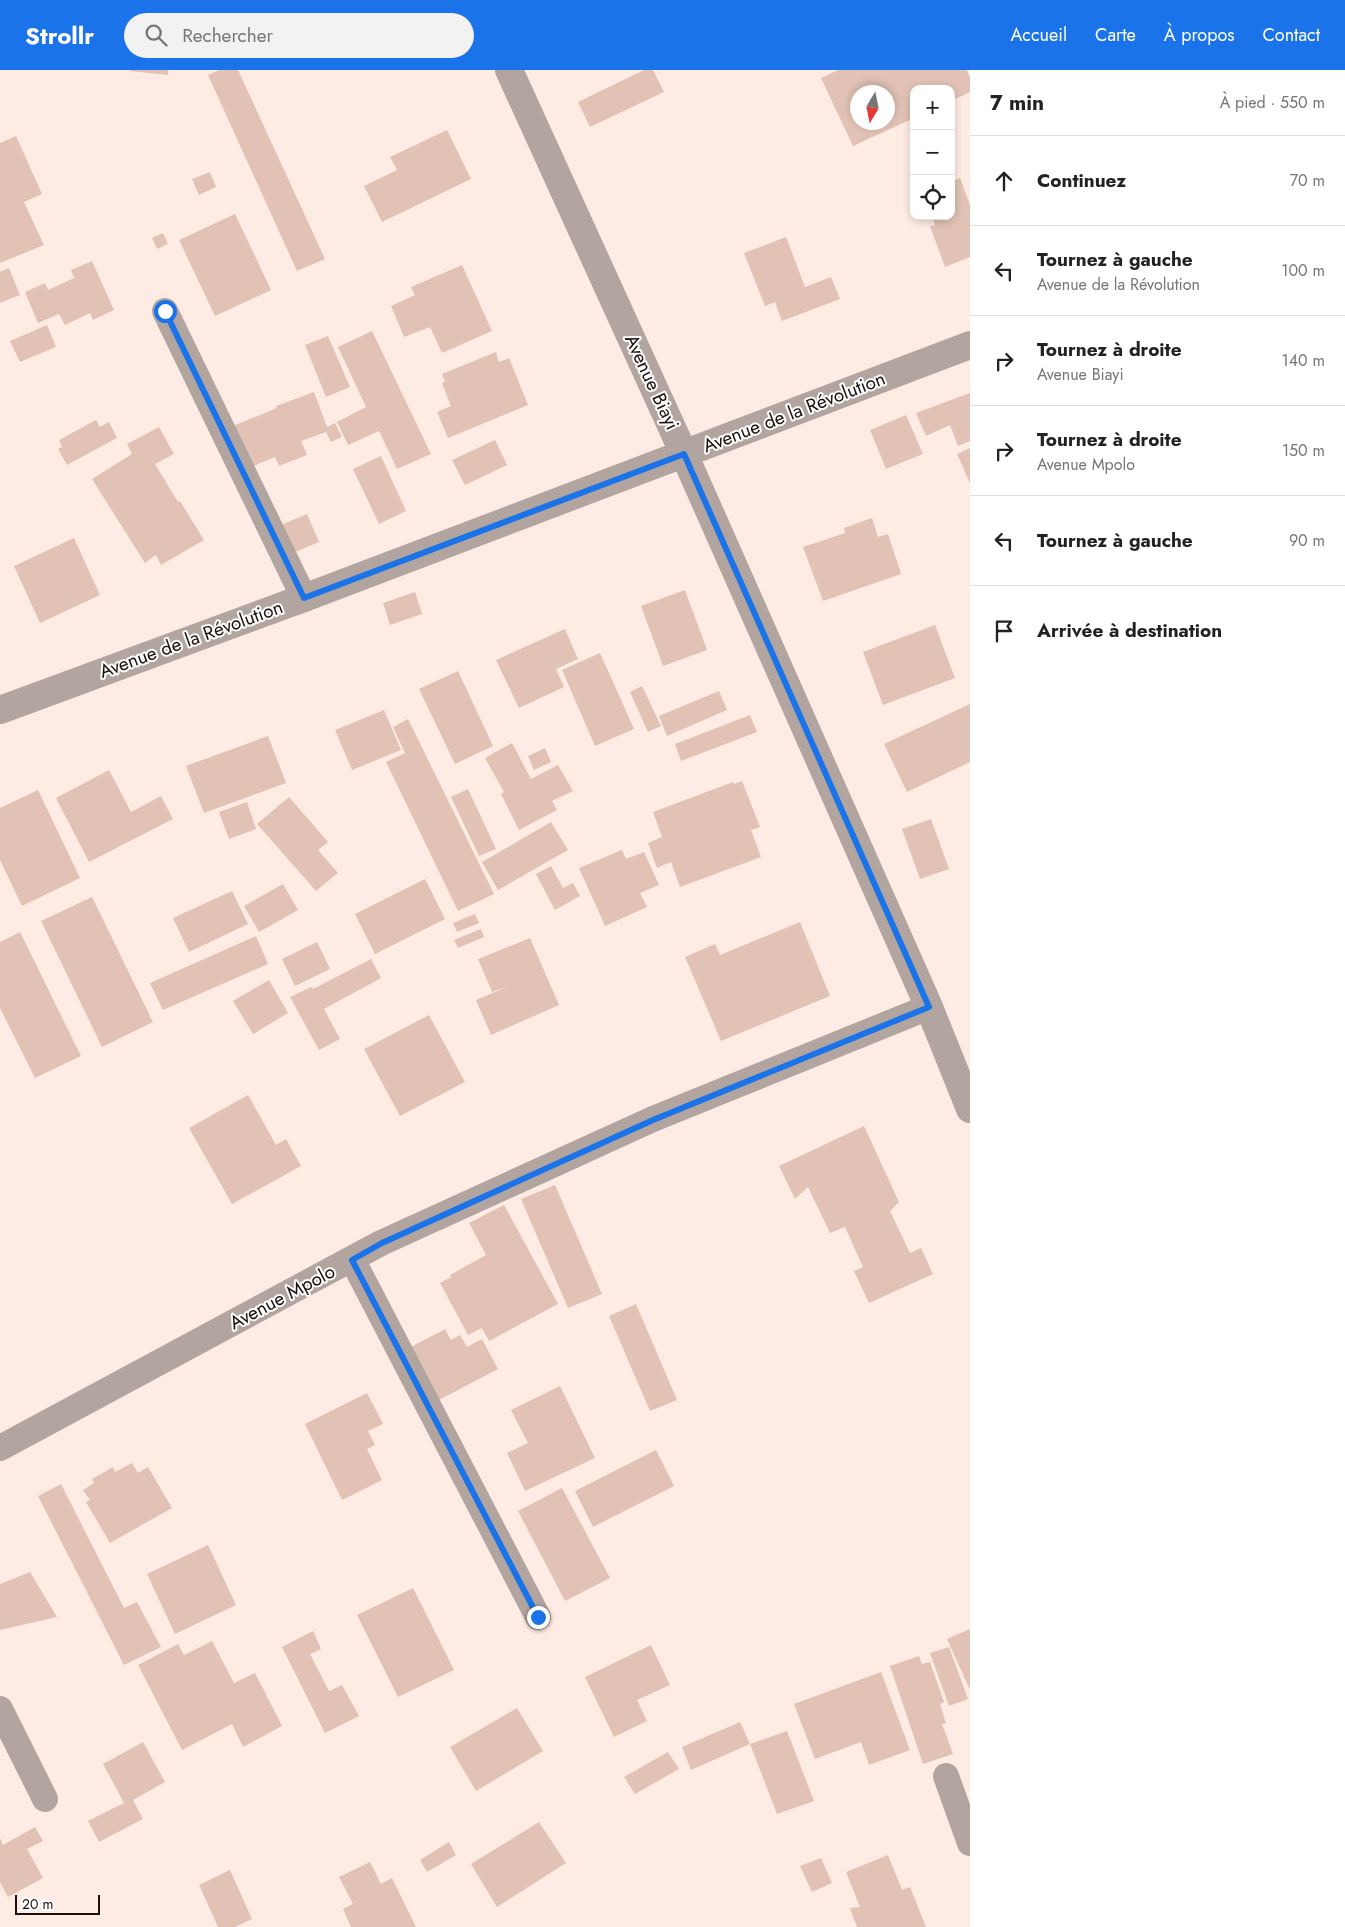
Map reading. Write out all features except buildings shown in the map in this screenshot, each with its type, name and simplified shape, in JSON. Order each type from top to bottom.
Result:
[{"type":"street","name":"Avenue Biayi","points":[[509,70],[684,454],[929,1007],[970,1109]]},
{"type":"street","points":[[165,311],[304,598]]},
{"type":"street","name":"Avenue de la Révolution","points":[[0,710],[304,598],[970,345]]},
{"type":"street","name":"Avenue Mpolo","points":[[0,1448],[382,1243],[653,1120],[929,1007]]},
{"type":"street","points":[[352,1260],[538,1617]]},
{"type":"street","points":[[0,1710],[45,1798]]},
{"type":"street","points":[[946,1776],[970,1843]]},
{"type":"route","points":[[165,311],[304,598],[684,454],[929,1007],[653,1120],[382,1243],[352,1260],[538,1617]]}]
